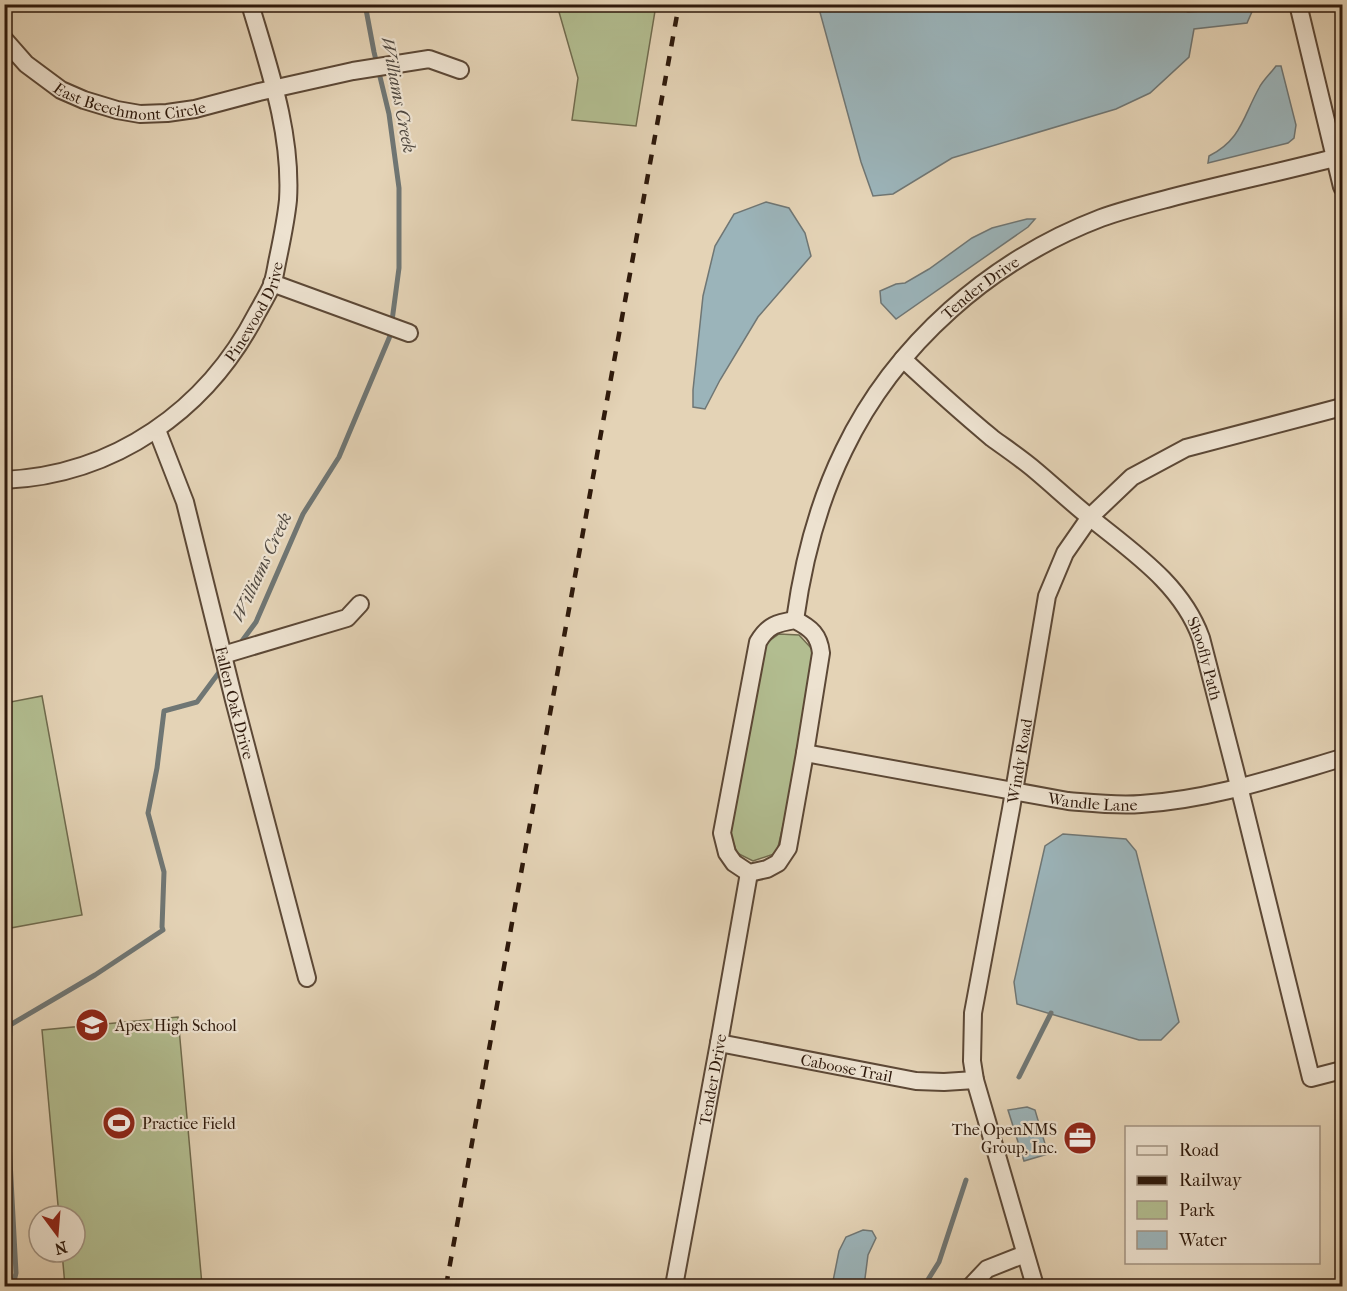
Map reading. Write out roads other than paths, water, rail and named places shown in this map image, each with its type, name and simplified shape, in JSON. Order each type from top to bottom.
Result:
[{"type":"street","name":"Pinewood Drive","points":[[4,480],[24,479],[81,467],[127,447],[157,430],[194,398],[223,367],[252,322],[272,283],[285,227],[288,199],[285,141],[275,89],[250,4]]},
{"type":"street","points":[[1298,4],[1339,157],[1342,187]]},
{"type":"street","name":"East Beechmont Circle","points":[[4,39],[26,64],[61,90],[84,100],[140,114],[195,109],[353,71],[429,59],[460,70]]},
{"type":"street","name":"Tender Drive","points":[[795,620],[805,561],[815,526],[843,451],[879,390],[915,345],[953,308],[1014,261],[1071,230],[1133,208],[1214,186],[1339,157]]},
{"type":"street","points":[[272,283],[409,333]]},
{"type":"street","name":"Shoofly Path","points":[[903,359],[993,438],[1150,566],[1163,578],[1189,611],[1201,639],[1311,1078],[1342,1070]]},
{"type":"street","name":"Windy Road","points":[[1035,1287],[975,1080],[972,1061],[973,1013],[1047,596],[1065,553],[1090,518],[1132,477],[1186,448],[1342,407]]},
{"type":"street","name":"Fallen Oak Drive","points":[[157,430],[185,502],[307,978]]},
{"type":"street","points":[[223,655],[347,618],[360,604]]},
{"type":"street","points":[[795,620],[808,626],[816,635],[821,654],[805,753],[788,848],[778,863],[749,873],[734,863],[727,853],[722,833],[758,642],[764,631],[777,623],[795,620]]},
{"type":"street","name":"Wandle Lane","points":[[805,753],[1068,801],[1126,805],[1192,798],[1342,758]]},
{"type":"street","name":"Tender Drive","points":[[674,1287],[749,873]]},
{"type":"street","name":"Caboose Trail","points":[[719,1043],[916,1081],[944,1083],[975,1080]]},
{"type":"street","points":[[971,1287],[987,1269],[1025,1254]]},
{"type":"water","points":[[1166,4],[1188,12],[1254,7],[1247,23],[1194,29],[1189,57],[1150,93],[1116,109],[952,158],[893,194],[873,196],[861,162],[818,5]]},
{"type":"water","points":[[1276,66],[1281,66],[1296,125],[1294,138],[1288,143],[1208,163],[1209,156],[1220,150],[1235,135],[1261,85]]},
{"type":"water","points":[[766,202],[789,208],[805,233],[811,256],[758,317],[705,409],[693,407],[703,296],[715,246],[734,214]]},
{"type":"water","points":[[1035,219],[1028,227],[896,319],[881,303],[880,291],[905,283],[972,238],[992,228]]},
{"type":"water","points":[[1063,834],[1126,839],[1136,851],[1179,1022],[1161,1040],[1139,1040],[1017,1004],[1014,982],[1045,846]]},
{"type":"water","points":[[1027,1107],[1035,1110],[1048,1154],[1024,1161],[1008,1110]]},
{"type":"water","points":[[863,1230],[872,1231],[876,1238],[868,1255],[864,1286],[832,1286],[839,1251],[846,1237]]},
{"type":"waterway","name":"Williams Creek","points":[[239,645],[256,622],[303,514],[339,457],[390,336],[399,268],[399,188],[389,114],[365,4]]},
{"type":"waterway","name":"Williams Creek","points":[[13,1286],[16,1273],[7,1105],[10,1025],[95,975],[163,930],[164,872],[148,813],[157,768],[164,711],[197,702],[223,667]]},
{"type":"waterway","points":[[1019,1077],[1051,1013]]},
{"type":"waterway","points":[[924,1286],[939,1262],[966,1180]]},
{"type":"railway","points":[[446,1286],[679,4]]},
{"type":"place","name":"Apex High School","points":[[92,1025]]},
{"type":"place","name":"Practice Field","points":[[119,1123]]},
{"type":"place","name":"The OpenNMS Group, Inc.","points":[[1080,1138]]}]
